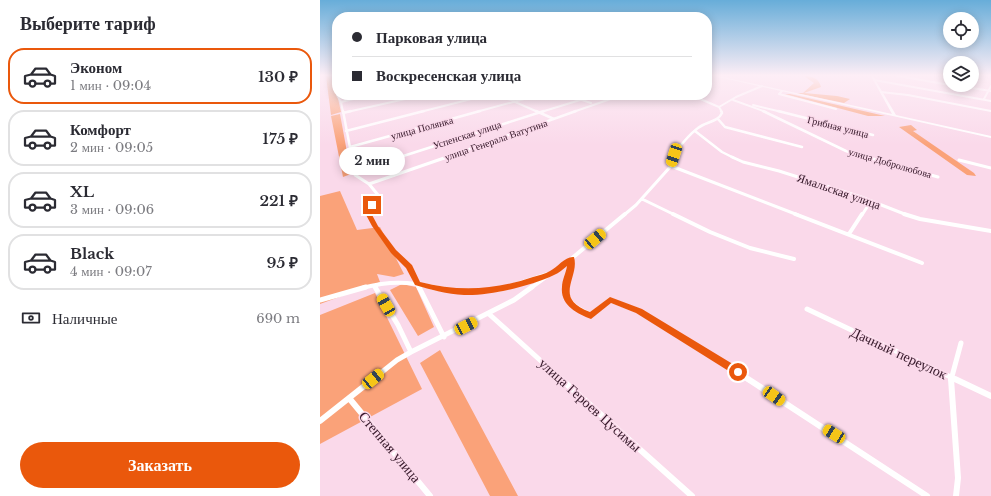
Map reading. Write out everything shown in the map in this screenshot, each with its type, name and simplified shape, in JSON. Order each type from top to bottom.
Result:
[{"type":"main road","points":[[819,99],[991,138]]},
{"type":"main road","points":[[885,99],[895,116]]},
{"type":"street","points":[[800,99],[836,108]]},
{"type":"street","points":[[930,99],[991,111]]},
{"type":"street","points":[[349,100],[341,102],[355,175],[369,184],[378,195],[368,213],[375,226],[393,251],[409,267],[444,337]]},
{"type":"street","points":[[343,113],[401,100]]},
{"type":"street","name":"улица Полянка","points":[[346,131],[468,100]]},
{"type":"street","points":[[510,100],[554,119]]},
{"type":"street","name":"улица Полянка","points":[[350,147],[522,100]]},
{"type":"street","points":[[580,100],[591,104]]},
{"type":"street","name":"Успенская улица","points":[[354,171],[580,100]]},
{"type":"street","name":"улица Генерала Ватутина","points":[[369,184],[608,100]]},
{"type":"street","points":[[320,421],[397,360],[514,300],[553,273],[636,206],[671,166],[674,155],[678,149],[689,140],[698,128],[718,119],[722,113],[719,107],[703,100]]},
{"type":"street","points":[[719,107],[733,100]]},
{"type":"street","name":"Грибная улица","points":[[733,100],[873,136]]},
{"type":"street","name":"улица Добролюбова","points":[[733,100],[773,115],[851,152],[938,177]]},
{"type":"street","points":[[718,119],[725,127],[802,147]]},
{"type":"street","name":"Ямальская улица","points":[[695,131],[722,152],[743,162],[779,171],[871,201],[897,212],[920,219],[991,231]]},
{"type":"street","points":[[959,160],[991,168]]},
{"type":"street","points":[[671,166],[922,263]]},
{"type":"street","points":[[642,199],[710,232],[750,248],[794,259]]},
{"type":"street","points":[[849,234],[871,201]]},
{"type":"street","points":[[571,259],[565,287],[567,298],[578,310],[591,316],[610,300],[639,311],[711,355],[927,496]]},
{"type":"street","points":[[320,300],[335,295],[399,282],[418,284],[437,289],[465,292],[491,290],[520,284],[553,273]]},
{"type":"street","points":[[375,286],[398,325],[411,352]]},
{"type":"street","name":"Дачный переулок","points":[[807,310],[991,396]]},
{"type":"street","name":"улица Героев Цусимы","points":[[489,314],[692,496]]},
{"type":"street","points":[[956,496],[958,478],[951,377],[961,343]]},
{"type":"street","name":"Степная улица","points":[[349,398],[430,496]]},
{"type":"shaded area","points":[[329,99],[338,100],[341,112],[331,115]]},
{"type":"shaded area","points":[[804,99],[812,99],[885,116],[868,116]]},
{"type":"shaded area","points":[[826,99],[850,99],[844,103]]},
{"type":"shaded area","points":[[340,114],[351,174],[343,177],[331,116]]},
{"type":"shaded area","points":[[911,125],[917,130],[913,131],[974,173],[976,176],[967,175],[899,127]]},
{"type":"shaded area","points":[[340,191],[357,230],[380,227],[404,274],[394,277],[377,274],[380,282],[320,304],[320,196]]},
{"type":"shaded area","points":[[402,284],[416,287],[434,327],[418,336],[390,290]]},
{"type":"shaded area","points":[[375,293],[422,389],[320,444],[320,315]]},
{"type":"shaded area","points":[[440,350],[518,496],[490,496],[420,363]]},
{"type":"route","points":[[372,205],[368,213],[375,226],[393,251],[409,267],[418,284],[437,289],[465,292],[491,290],[520,284],[553,273],[571,259],[565,287],[567,298],[578,310],[591,316],[610,300],[639,311],[738,372]]}]
